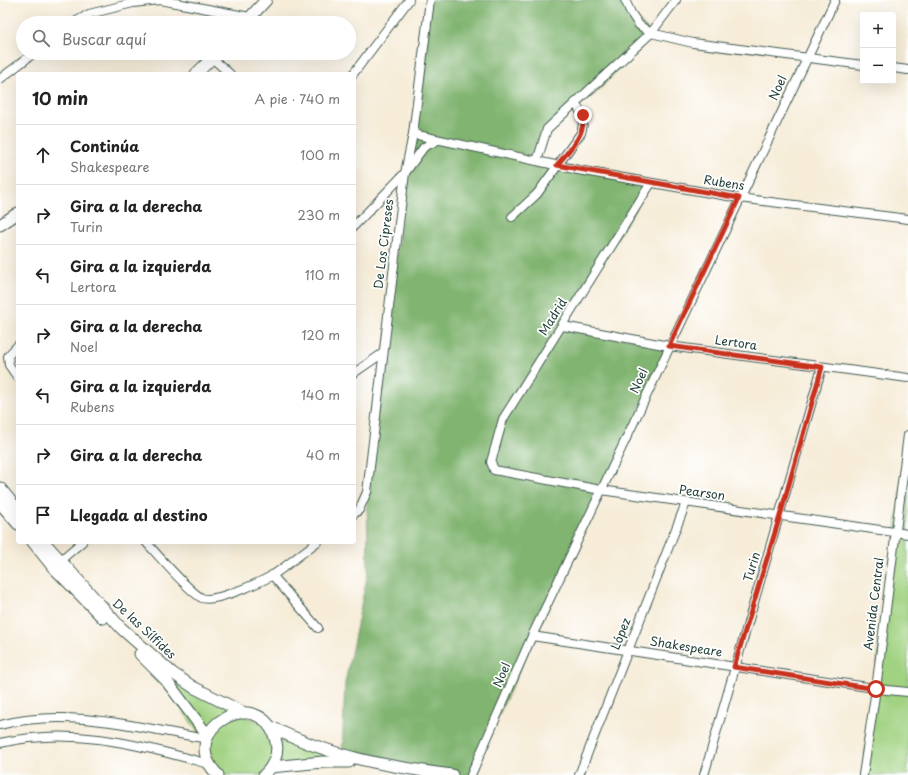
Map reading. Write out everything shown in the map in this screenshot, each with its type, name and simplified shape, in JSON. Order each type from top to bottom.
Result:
[{"type":"main road","points":[[252,16],[266,0]]},
{"type":"main road","points":[[198,72],[210,60]]},
{"type":"main road","points":[[0,225],[16,214]]},
{"type":"main road","points":[[0,488],[16,508]]},
{"type":"main road","points":[[0,503],[16,522]]},
{"type":"main road","name":"De las Sílfides","points":[[35,544],[121,628],[171,672],[193,687],[244,713],[262,719],[269,726],[317,748],[342,756],[373,763]]},
{"type":"main road","name":"De las Sílfides","points":[[45,544],[56,564],[94,609],[165,679],[208,737]]},
{"type":"main road","points":[[218,775],[210,764],[206,752],[208,737],[211,729],[222,718],[236,713],[244,713]]},
{"type":"main road","points":[[268,772],[276,757],[277,746],[269,726]]},
{"type":"main road","points":[[268,772],[323,762],[373,763],[452,775]]},
{"type":"street","points":[[85,16],[133,3],[160,0],[230,16]]},
{"type":"street","points":[[355,72],[409,0]]},
{"type":"street","name":"De Los Cipreses","points":[[356,512],[359,510],[367,492],[405,173],[413,134],[430,0]]},
{"type":"street","points":[[625,0],[639,25],[651,33],[693,43],[805,59],[860,65]]},
{"type":"street","points":[[537,161],[547,129],[651,33],[676,0]]},
{"type":"street","name":"Noel","points":[[471,775],[532,636],[805,59],[835,0]]},
{"type":"street","points":[[0,79],[25,60]]},
{"type":"street","points":[[219,60],[228,72]]},
{"type":"street","points":[[896,68],[908,70]]},
{"type":"street","points":[[512,217],[537,194],[581,133],[584,123],[583,115],[575,103]]},
{"type":"street","name":"Rubens","points":[[413,134],[537,161],[651,183],[739,198],[908,219]]},
{"type":"street","points":[[356,224],[405,173],[424,147],[438,140]]},
{"type":"street","name":"Madrid","points":[[494,470],[491,462],[504,419],[651,183]]},
{"type":"street","name":"Lertora","points":[[562,326],[669,346],[908,378]]},
{"type":"street","points":[[16,347],[8,356],[9,364],[16,375]]},
{"type":"street","points":[[356,372],[383,353]]},
{"type":"street","name":"Turin","points":[[704,775],[822,367]]},
{"type":"street","name":"Avenida Central","points":[[863,775],[876,689],[894,532],[908,435]]},
{"type":"street","name":"Pearson","points":[[494,470],[601,490],[908,534]]},
{"type":"street","name":"López","points":[[579,775],[686,502]]},
{"type":"street","points":[[56,564],[80,544]]},
{"type":"street","points":[[148,544],[192,591],[202,598],[210,599],[221,598],[272,575],[314,544]]},
{"type":"street","points":[[272,575],[318,628]]},
{"type":"street","name":"Shakespeare","points":[[532,636],[876,689],[908,692]]},
{"type":"street","points":[[0,725],[40,719],[79,719],[208,737]]},
{"type":"street","points":[[0,743],[34,737],[76,735],[106,738],[210,764]]},
{"type":"green space","points":[[429,0],[625,0],[631,13],[651,33],[597,92],[547,129],[537,160],[651,183],[563,326],[669,346],[471,775],[455,775],[342,756],[345,683],[368,572],[367,492]]},
{"type":"green space","points":[[908,439],[908,775],[862,775]]},
{"type":"green space","points":[[145,659],[230,707],[222,718],[242,715],[357,762],[272,767],[269,775],[218,775],[207,744]]},
{"type":"route","points":[[583,115],[584,123],[581,133],[557,165],[739,198],[669,346],[822,367],[780,516],[734,667],[876,689]]}]
